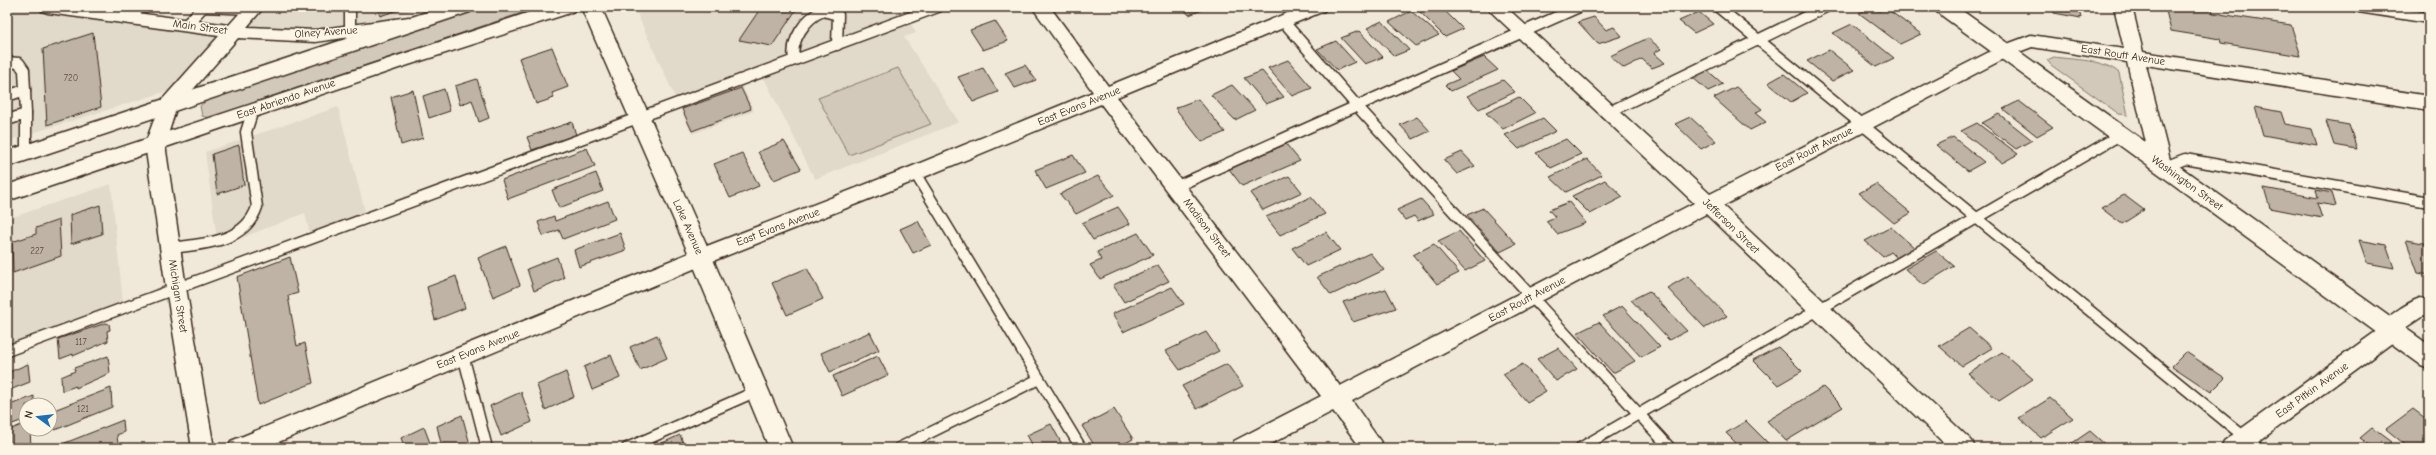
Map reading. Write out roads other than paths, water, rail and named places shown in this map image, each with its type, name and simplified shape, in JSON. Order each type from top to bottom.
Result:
[{"type":"street","name":"Main Street","points":[[48,7],[134,12],[186,25],[234,32]]},
{"type":"street","points":[[7,159],[463,7]]},
{"type":"street","name":"East Abriendo Avenue","points":[[7,193],[566,7]]},
{"type":"street","name":"Lake Avenue","points":[[591,7],[701,257],[781,448]]},
{"type":"street","name":"Madison Street","points":[[1041,7],[1105,95],[1374,448]]},
{"type":"street","name":"East Evans Avenue","points":[[239,448],[701,257],[915,173],[1318,7]]},
{"type":"street","name":"Jefferson Street","points":[[1495,7],[1708,204],[1964,448]]},
{"type":"street","name":"Washington Street","points":[[1944,7],[2429,358]]},
{"type":"street","points":[[2123,7],[2163,165]]},
{"type":"street","points":[[155,144],[168,106],[254,8]]},
{"type":"street","name":"Olney Avenue","points":[[234,32],[302,36],[350,32],[418,21]]},
{"type":"street","name":"East Routt Avenue","points":[[1242,448],[1862,124],[2005,51],[2031,41],[2429,103]]},
{"type":"street","name":"Michigan Street","points":[[155,144],[176,288],[203,448]]},
{"type":"street","name":"East Pitkin Avenue","points":[[2245,445],[2420,307],[2429,308]]},
{"type":"lane","points":[[186,25],[202,7],[254,8]]},
{"type":"lane","points":[[350,7],[350,32]]},
{"type":"lane","points":[[7,351],[938,7]]},
{"type":"lane","points":[[1175,187],[1579,7]]},
{"type":"lane","points":[[1718,7],[1760,39],[2245,445]]},
{"type":"lane","points":[[1608,112],[1826,7]]},
{"type":"lane","points":[[2359,7],[2429,18]]},
{"type":"lane","points":[[794,60],[792,50],[793,45],[813,14],[818,9],[830,9],[838,15],[835,35],[837,44]]},
{"type":"lane","points":[[1283,21],[1357,106],[1670,448]]},
{"type":"lane","points":[[7,62],[19,64],[24,70],[26,153]]},
{"type":"lane","points":[[7,96],[25,90]]},
{"type":"lane","points":[[170,248],[227,237],[243,229],[255,216],[257,207],[246,132],[253,110]]},
{"type":"lane","points":[[7,120],[26,114]]},
{"type":"lane","points":[[1580,448],[2120,135]]},
{"type":"lane","points":[[2163,165],[2185,159],[2429,202]]},
{"type":"lane","points":[[915,173],[1081,448]]},
{"type":"lane","points":[[463,355],[488,448]]},
{"type":"lane","points":[[899,448],[1039,379]]},
{"type":"lane","points":[[627,448],[757,391]]}]
